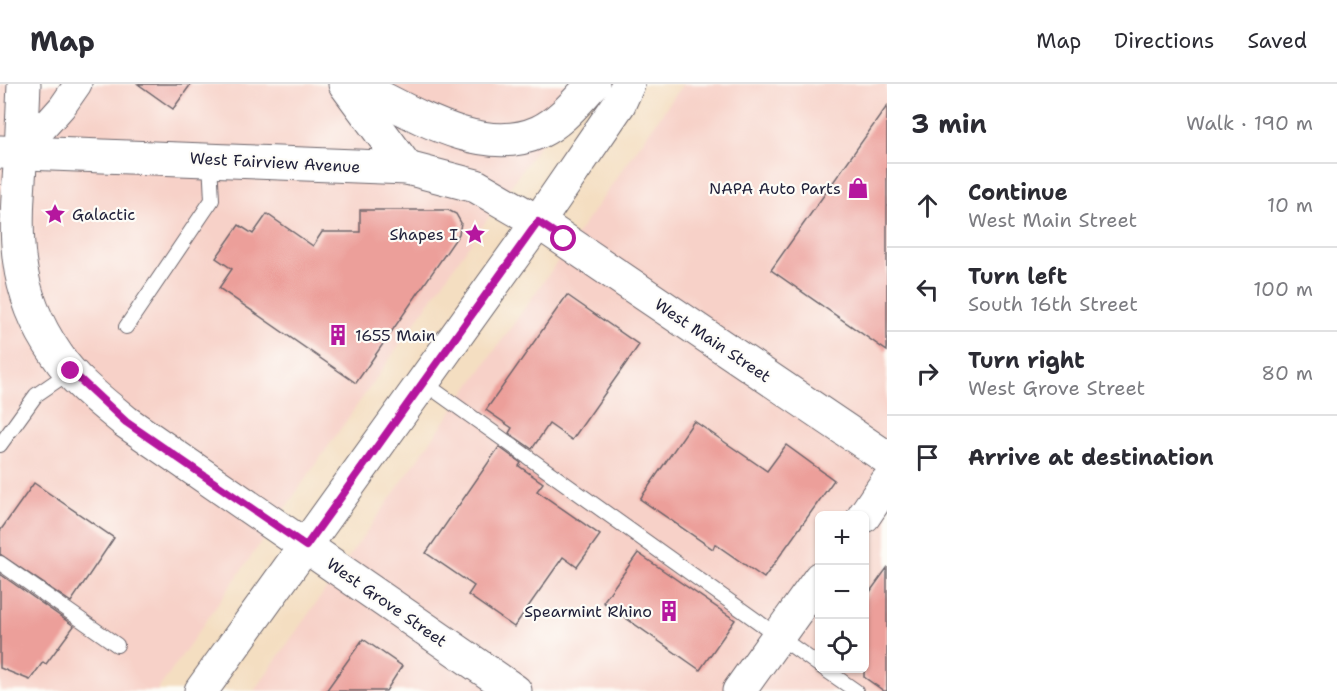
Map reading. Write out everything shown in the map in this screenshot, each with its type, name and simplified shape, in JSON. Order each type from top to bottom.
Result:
[{"type":"main road","points":[[10,153],[24,84]]},
{"type":"main road","points":[[345,84],[408,168]]},
{"type":"main road","points":[[354,84],[441,125],[473,137],[496,142],[517,140],[540,132],[562,117],[593,84]]},
{"type":"main road","points":[[201,691],[538,222],[619,104],[628,84]]},
{"type":"main road","name":"West Fairview Avenue","points":[[10,153],[408,168],[476,186],[538,222]]},
{"type":"main road","name":"West Grove Street","points":[[10,153],[17,214],[18,266],[33,316],[57,357],[126,422],[515,691]]},
{"type":"main road","name":"West Main Street","points":[[538,222],[887,458]]},
{"type":"main road","points":[[867,511],[887,482]]},
{"type":"main road","points":[[739,691],[815,584]]},
{"type":"street","points":[[10,153],[62,106],[78,84]]},
{"type":"lane","points":[[126,327],[212,200],[209,159]]},
{"type":"lane","points":[[0,445],[36,395],[71,371]]},
{"type":"lane","points":[[423,382],[815,663]]},
{"type":"lane","points":[[0,563],[117,645]]},
{"type":"lane","points":[[829,673],[856,691]]},
{"type":"shaded area","points":[[0,84],[582,84],[157,691],[0,691]]},
{"type":"shaded area","points":[[683,84],[887,84],[887,691],[254,691]]},
{"type":"building","points":[[138,84],[191,84],[173,109]]},
{"type":"building","name":"NAPA Auto Parts","points":[[887,106],[887,351],[771,270]]},
{"type":"building","name":"1655 Main","points":[[360,210],[448,210],[456,214],[461,223],[459,234],[356,383],[219,288],[232,269],[216,258],[239,225],[253,234],[267,214],[313,246],[322,232],[360,232]]},
{"type":"building","points":[[567,295],[639,345],[572,440],[549,424],[532,449],[509,433],[512,428],[486,410]]},
{"type":"building","points":[[694,421],[767,471],[786,445],[834,480],[764,578],[715,544],[713,549],[640,499]]},
{"type":"building","points":[[499,447],[521,463],[519,466],[543,483],[537,491],[600,535],[577,567],[563,557],[514,627],[468,595],[474,586],[426,553]]},
{"type":"building","points":[[34,483],[114,538],[71,602],[0,554],[0,531]]},
{"type":"building","name":"Spearmint Rhino","points":[[638,553],[735,620],[700,670],[603,602]]},
{"type":"building","points":[[887,568],[887,691],[864,677],[864,673],[869,673],[869,593]]},
{"type":"building","points":[[0,574],[74,626],[46,664],[43,662],[30,680],[0,668]]},
{"type":"building","points":[[363,639],[402,666],[386,691],[326,691]]},
{"type":"place","name":"NAPA Auto Parts","points":[[858,188]]},
{"type":"place","name":"Galactic","points":[[55,214]]},
{"type":"place","name":"Shapes I","points":[[475,234]]},
{"type":"place","name":"1655 Main","points":[[338,335]]},
{"type":"place","name":"Spearmint Rhino","points":[[669,611]]},
{"type":"route","points":[[71,371],[126,422],[306,546],[538,222],[564,239]]}]
